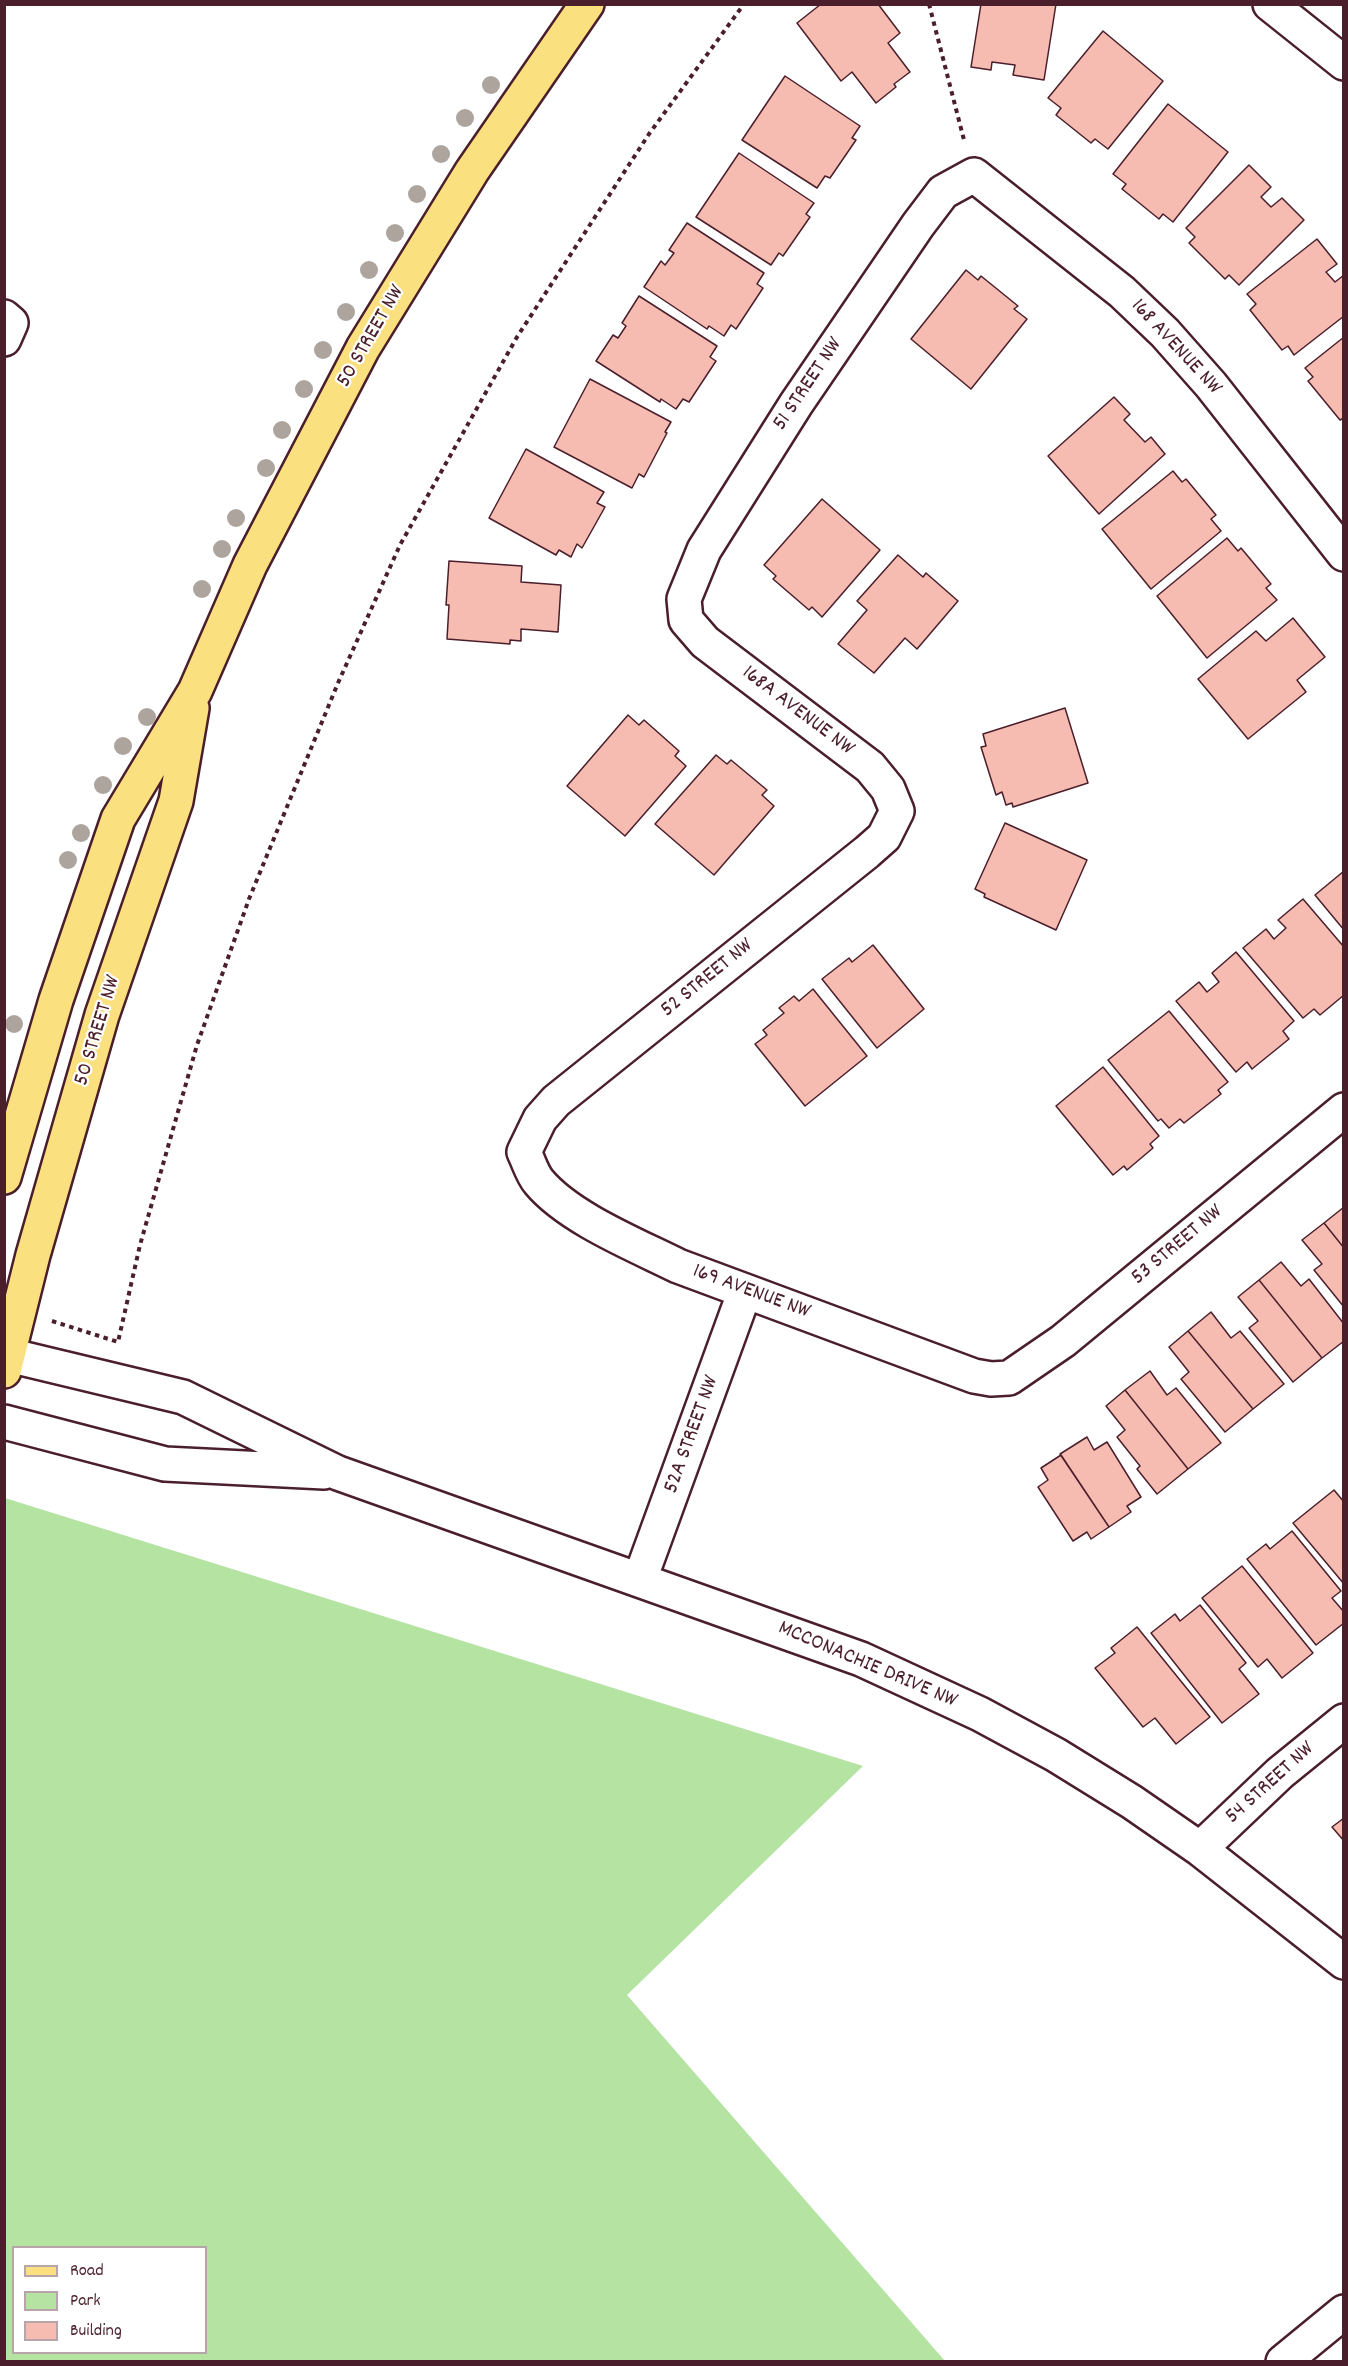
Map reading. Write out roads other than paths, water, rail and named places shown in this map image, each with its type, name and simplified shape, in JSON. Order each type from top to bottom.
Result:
[{"type":"main road","name":"50 STREET NW","points":[[4,1177],[56,1000],[118,819],[195,691],[249,565],[363,348],[472,171],[587,4]]},
{"type":"main road","name":"50 STREET NW","points":[[6,1360],[102,1015],[176,801],[195,691]]},
{"type":"street","points":[[1270,4],[1344,63]]},
{"type":"street","name":"168 AVENUE NW","points":[[974,175],[1122,292],[1165,333],[1211,385],[1344,554]]},
{"type":"street","name":"51 STREET NW","points":[[686,620],[684,598],[704,550],[796,404],[895,258],[943,192],[974,175]]},
{"type":"street","name":"168A AVENUE NW","points":[[686,620],[705,642],[870,767],[888,789],[897,811]]},
{"type":"street","name":"52 STREET NW","points":[[524,1152],[540,1119],[556,1101],[867,852],[884,837],[897,811]]},
{"type":"street","name":"53 STREET NW","points":[[1009,1378],[1064,1341],[1344,1110]]},
{"type":"street","name":"169 AVENUE NW","points":[[524,1152],[537,1180],[555,1197],[577,1213],[678,1266],[974,1377],[1009,1378]]},
{"type":"street","name":"52A STREET NW","points":[[640,1579],[745,1291]]},
{"type":"street","name":"MCCONACHIE DRIVE NW","points":[[6,1360],[183,1397],[338,1473],[861,1659],[980,1714],[1056,1755],[1132,1802],[1200,1849],[1344,1962]]},
{"type":"street","name":"MCCONACHIE DRIVE NW","points":[[4,1422],[165,1464],[338,1473]]},
{"type":"street","name":"54 STREET NW","points":[[1200,1849],[1280,1773],[1344,1721]]},
{"type":"street","points":[[1283,2361],[1344,2313]]}]
